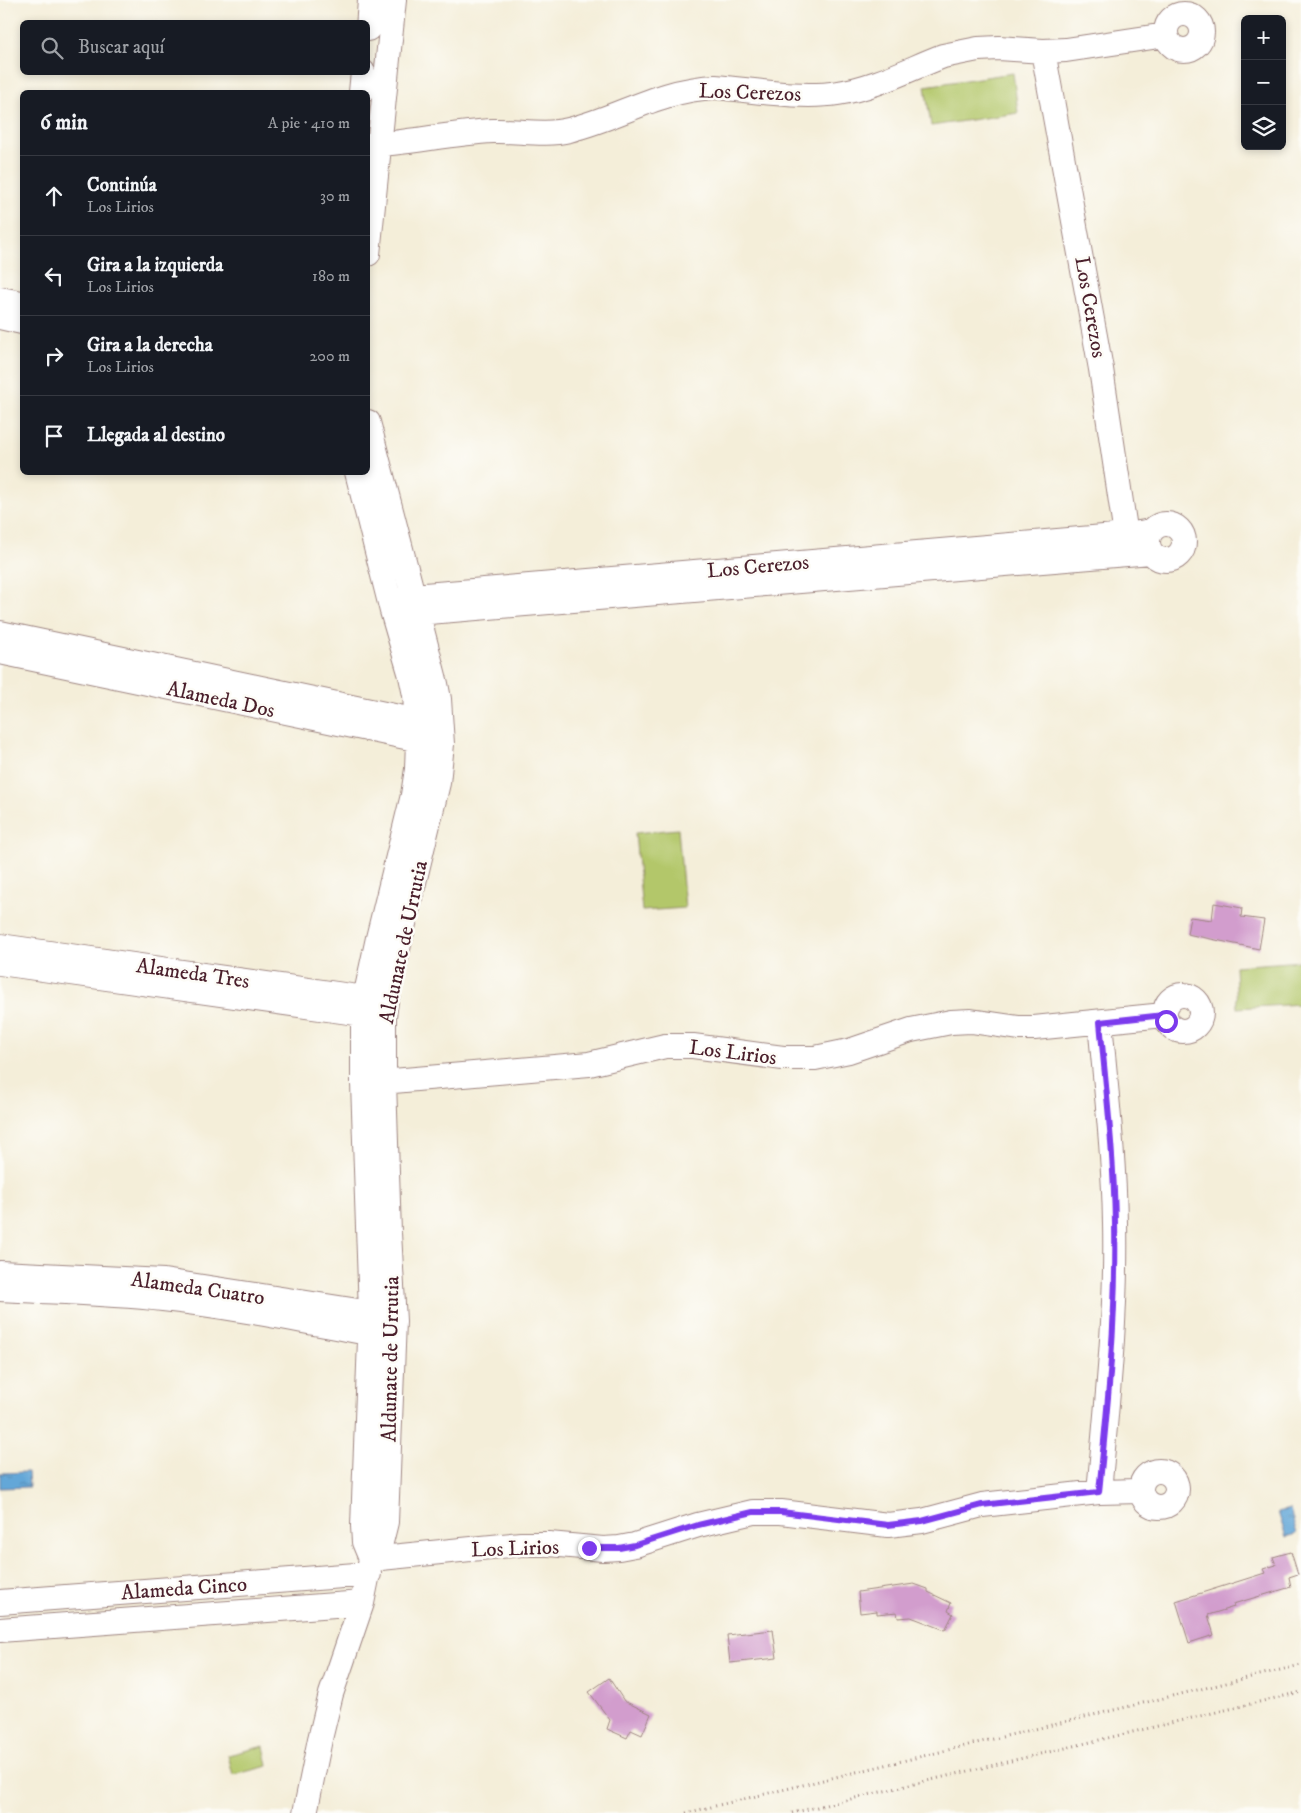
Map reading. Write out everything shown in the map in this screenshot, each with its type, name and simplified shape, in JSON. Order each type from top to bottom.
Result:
[{"type":"street","points":[[369,20],[370,0]]},
{"type":"street","points":[[370,210],[373,145],[394,0]]},
{"type":"street","name":"Los Cerezos","points":[[373,145],[466,133],[511,131],[541,133],[561,131],[582,126],[662,96],[698,88],[715,87],[819,95],[838,93],[864,86],[958,52],[999,48],[1043,51],[1066,50],[1166,35]]},
{"type":"street","name":"Los Cerezos","points":[[391,607],[1139,543],[1043,51]]},
{"type":"street","points":[[361,90],[363,75]]},
{"type":"street","points":[[0,299],[20,304]]},
{"type":"street","points":[[0,317],[20,322]]},
{"type":"street","name":"Aldunate de Urrutia","points":[[370,430],[436,684],[442,735],[438,783],[374,1008]]},
{"type":"street","name":"Aldunate de Urrutia","points":[[358,475],[391,607],[411,676],[415,695],[418,732],[417,769],[413,795],[380,928],[374,1008],[373,1083],[382,1326],[363,1526],[364,1542],[370,1566]]},
{"type":"street","name":"Alameda Dos","points":[[0,633],[418,732]]},
{"type":"street","name":"Alameda Dos","points":[[0,652],[442,735]]},
{"type":"street","name":"Alameda Tres","points":[[0,946],[374,1008]]},
{"type":"street","name":"Alameda Tres","points":[[0,964],[374,1008]]},
{"type":"street","name":"Los Lirios","points":[[373,1083],[589,1064],[665,1046],[693,1046],[782,1058],[814,1058],[849,1051],[911,1030],[952,1022],[971,1021],[1019,1028],[1164,1015]]},
{"type":"street","points":[[1099,1492],[1111,1352],[1115,1260],[1113,1183],[1100,1022]]},
{"type":"street","name":"Alameda Cuatro","points":[[0,1273],[164,1281],[382,1326]]},
{"type":"street","name":"Alameda Cuatro","points":[[0,1290],[107,1294],[165,1299],[382,1326]]},
{"type":"street","name":"Los Lirios","points":[[370,1566],[522,1544],[619,1548],[635,1545],[706,1523],[753,1512],[781,1512],[888,1525],[905,1524],[982,1505],[1099,1492],[1140,1491]]},
{"type":"street","points":[[306,1813],[324,1718],[362,1603],[370,1566]]},
{"type":"street","name":"Alameda Cinco","points":[[0,1602],[370,1566]]},
{"type":"street","name":"Alameda Cinco","points":[[0,1630],[362,1603]]},
{"type":"path","points":[[686,1813],[1301,1665]]},
{"type":"path","points":[[792,1813],[1301,1692]]},
{"type":"green space","points":[[1013,73],[1018,113],[931,126],[925,86]]},
{"type":"green space","points":[[678,829],[685,908],[642,911],[635,833]]},
{"type":"green space","points":[[1301,961],[1301,1004],[1237,1008],[1235,966]]},
{"type":"green space","points":[[264,1746],[268,1766],[233,1775],[228,1755]]},
{"type":"water","points":[[28,1472],[29,1487],[0,1488],[0,1473]]},
{"type":"water","points":[[1290,1509],[1297,1534],[1286,1537],[1278,1512]]},
{"type":"building","points":[[1214,903],[1242,908],[1241,917],[1264,920],[1259,949],[1187,934],[1190,917],[1212,920]]},
{"type":"building","points":[[1291,1552],[1298,1574],[1289,1577],[1291,1587],[1233,1604],[1234,1607],[1208,1615],[1214,1635],[1189,1643],[1176,1601],[1265,1573],[1263,1569],[1276,1565],[1273,1557]]},
{"type":"building","points":[[914,1584],[928,1589],[928,1592],[951,1603],[948,1611],[953,1614],[945,1630],[911,1617],[898,1618],[897,1612],[877,1614],[877,1611],[860,1613],[858,1592]]},
{"type":"building","points":[[773,1630],[777,1658],[730,1663],[727,1635]]},
{"type":"building","points":[[609,1678],[624,1701],[651,1714],[642,1735],[631,1730],[627,1738],[607,1729],[610,1720],[589,1692]]},
{"type":"route","points":[[589,1548],[619,1548],[635,1545],[659,1539],[698,1525],[738,1514],[753,1512],[794,1513],[888,1525],[922,1521],[982,1505],[1099,1492],[1111,1352],[1115,1260],[1113,1183],[1100,1022],[1164,1015],[1166,1021]]}]
